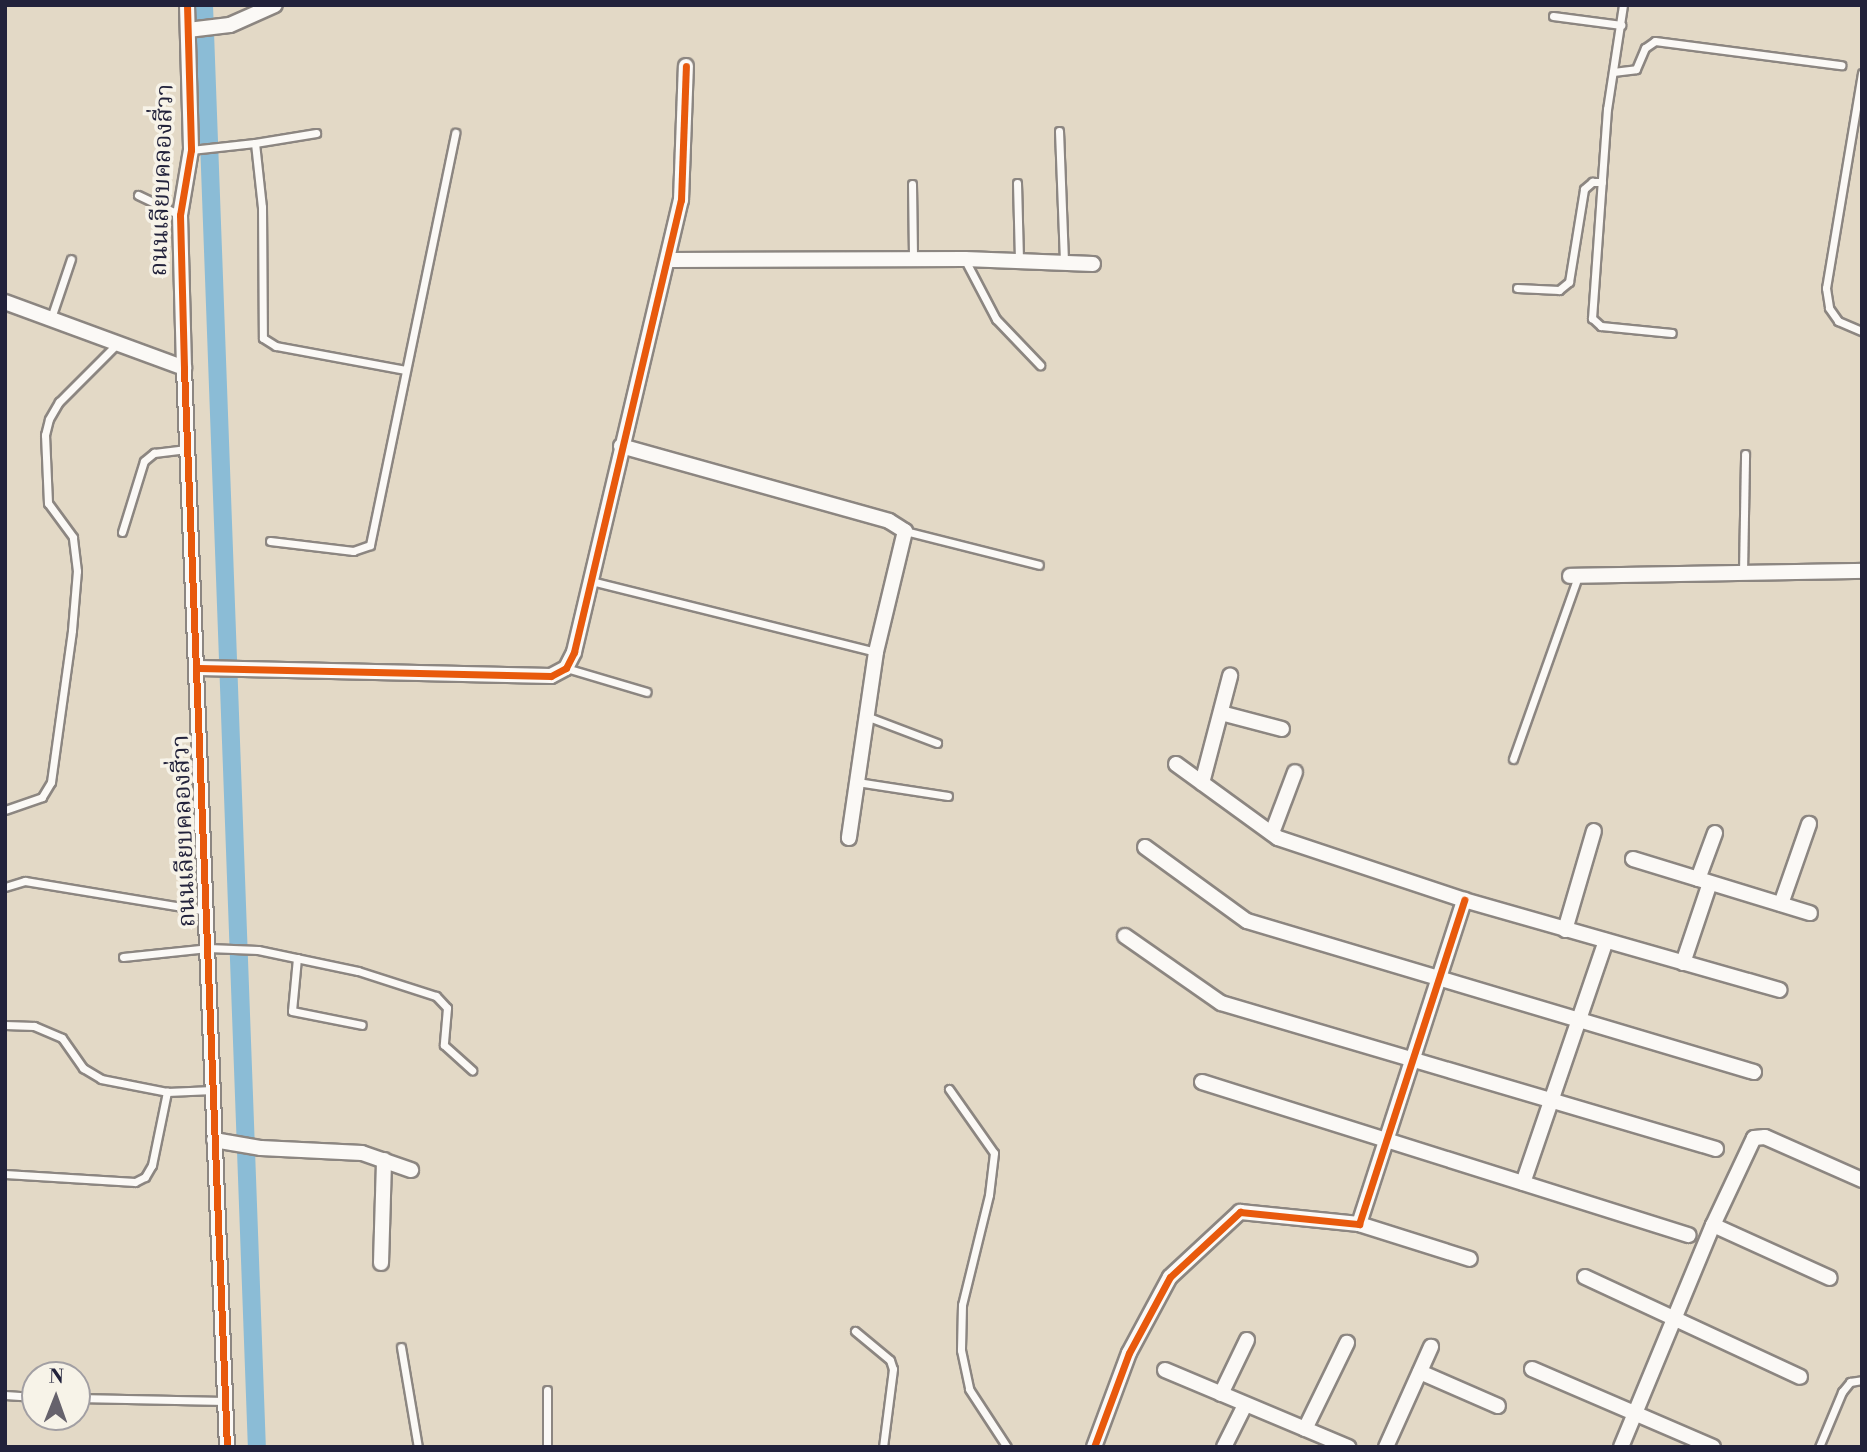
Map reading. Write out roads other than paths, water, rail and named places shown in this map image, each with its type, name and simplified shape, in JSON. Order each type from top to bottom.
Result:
[{"type":"street","name":"ถนนเลียบคลองสี่วา","points":[[187,5],[195,29],[199,149],[180,215],[184,368],[191,448],[227,1447]]},
{"type":"street","points":[[195,29],[230,25],[275,5]]},
{"type":"street","points":[[199,668],[551,676],[566,668],[591,581],[621,446],[669,260],[681,200],[686,66]]},
{"type":"street","points":[[669,260],[965,259],[1093,264]]},
{"type":"street","points":[[5,302],[184,368]]},
{"type":"street","points":[[621,446],[889,521],[905,531],[876,652],[849,838]]},
{"type":"street","points":[[1574,576],[1862,570]]},
{"type":"street","points":[[1202,783],[1230,676]]},
{"type":"street","points":[[1220,713],[1282,729]]},
{"type":"street","points":[[1176,764],[1272,833],[1464,900],[1779,990]]},
{"type":"street","points":[[1272,833],[1295,772]]},
{"type":"street","points":[[1781,904],[1809,824]]},
{"type":"street","points":[[1565,930],[1594,831]]},
{"type":"street","points":[[1683,963],[1715,833]]},
{"type":"street","points":[[1145,847],[1247,921],[1754,1072]]},
{"type":"street","points":[[1633,859],[1810,913]]},
{"type":"street","points":[[1359,1224],[1464,900]]},
{"type":"street","points":[[1125,936],[1221,1003],[1716,1149]]},
{"type":"street","points":[[1523,1183],[1606,942]]},
{"type":"street","points":[[1202,1082],[1688,1235]]},
{"type":"street","points":[[1621,1447],[1713,1225],[1754,1138],[1765,1137],[1862,1180]]},
{"type":"street","points":[[214,1140],[261,1148],[336,1150],[384,1160],[411,1170]]},
{"type":"street","points":[[382,1263],[384,1160]]},
{"type":"street","points":[[1094,1447],[1129,1353],[1170,1276],[1240,1213],[1359,1224],[1470,1259]]},
{"type":"street","points":[[1713,1225],[1830,1278]]},
{"type":"street","points":[[1585,1278],[1801,1377]]},
{"type":"street","points":[[1221,1394],[1247,1340]]},
{"type":"street","points":[[1305,1429],[1347,1343]]},
{"type":"street","points":[[1386,1447],[1431,1348]]},
{"type":"street","points":[[1532,1369],[1713,1447]]},
{"type":"street","points":[[1166,1370],[1348,1447]]},
{"type":"street","points":[[1420,1372],[1498,1406]]},
{"type":"street","points":[[1224,1447],[1245,1405]]},
{"type":"lane","points":[[1623,5],[1602,182],[1592,318],[1601,326],[1672,333]]},
{"type":"lane","points":[[1553,16],[1621,25]]},
{"type":"lane","points":[[1613,72],[1636,69],[1645,48],[1655,41],[1841,65]]},
{"type":"lane","points":[[1862,73],[1826,288],[1829,308],[1838,321],[1862,331]]},
{"type":"lane","points":[[1059,131],[1064,263]]},
{"type":"lane","points":[[199,149],[238,146],[316,133]]},
{"type":"lane","points":[[270,541],[353,551],[370,545],[456,133]]},
{"type":"lane","points":[[255,143],[262,206],[263,338],[276,346],[405,370]]},
{"type":"lane","points":[[1517,288],[1559,290],[1569,282],[1584,188],[1592,181],[1602,182]]},
{"type":"lane","points":[[1017,183],[1019,261]]},
{"type":"lane","points":[[912,184],[913,259]]},
{"type":"lane","points":[[138,195],[180,215]]},
{"type":"lane","points":[[51,318],[71,259]]},
{"type":"lane","points":[[965,259],[996,319],[1040,365]]},
{"type":"lane","points":[[5,810],[42,797],[51,782],[72,630],[77,571],[73,537],[48,503],[45,435],[49,419],[59,402],[118,344]]},
{"type":"lane","points":[[122,532],[144,461],[153,453],[191,448]]},
{"type":"lane","points":[[1743,573],[1745,454]]},
{"type":"lane","points":[[905,531],[1039,565]]},
{"type":"lane","points":[[1513,759],[1574,576]]},
{"type":"lane","points":[[591,581],[876,652]]},
{"type":"lane","points":[[566,668],[647,692]]},
{"type":"lane","points":[[866,716],[937,743]]},
{"type":"lane","points":[[857,782],[948,796]]},
{"type":"lane","points":[[5,887],[25,881],[206,911]]},
{"type":"lane","points":[[123,957],[208,948],[258,950],[358,971],[444,1000],[444,1045],[472,1070]]},
{"type":"lane","points":[[297,958],[292,1011],[362,1025]]},
{"type":"lane","points":[[5,1026],[34,1026],[62,1038],[83,1068],[101,1079],[167,1092],[179,1088],[213,1090]]},
{"type":"lane","points":[[948,1089],[993,1153],[989,1195],[962,1305],[961,1350],[969,1389],[1007,1447]]},
{"type":"lane","points":[[5,1174],[135,1182],[145,1177],[152,1165],[167,1092]]},
{"type":"lane","points":[[855,1331],[890,1360],[893,1369],[883,1447]]},
{"type":"lane","points":[[401,1347],[418,1447]]},
{"type":"lane","points":[[1819,1447],[1842,1392],[1850,1382],[1862,1380]]},
{"type":"lane","points":[[547,1390],[547,1447]]},
{"type":"lane","points":[[91,1398],[225,1401]]},
{"type":"waterway","points":[[204,5],[257,1447]]}]
